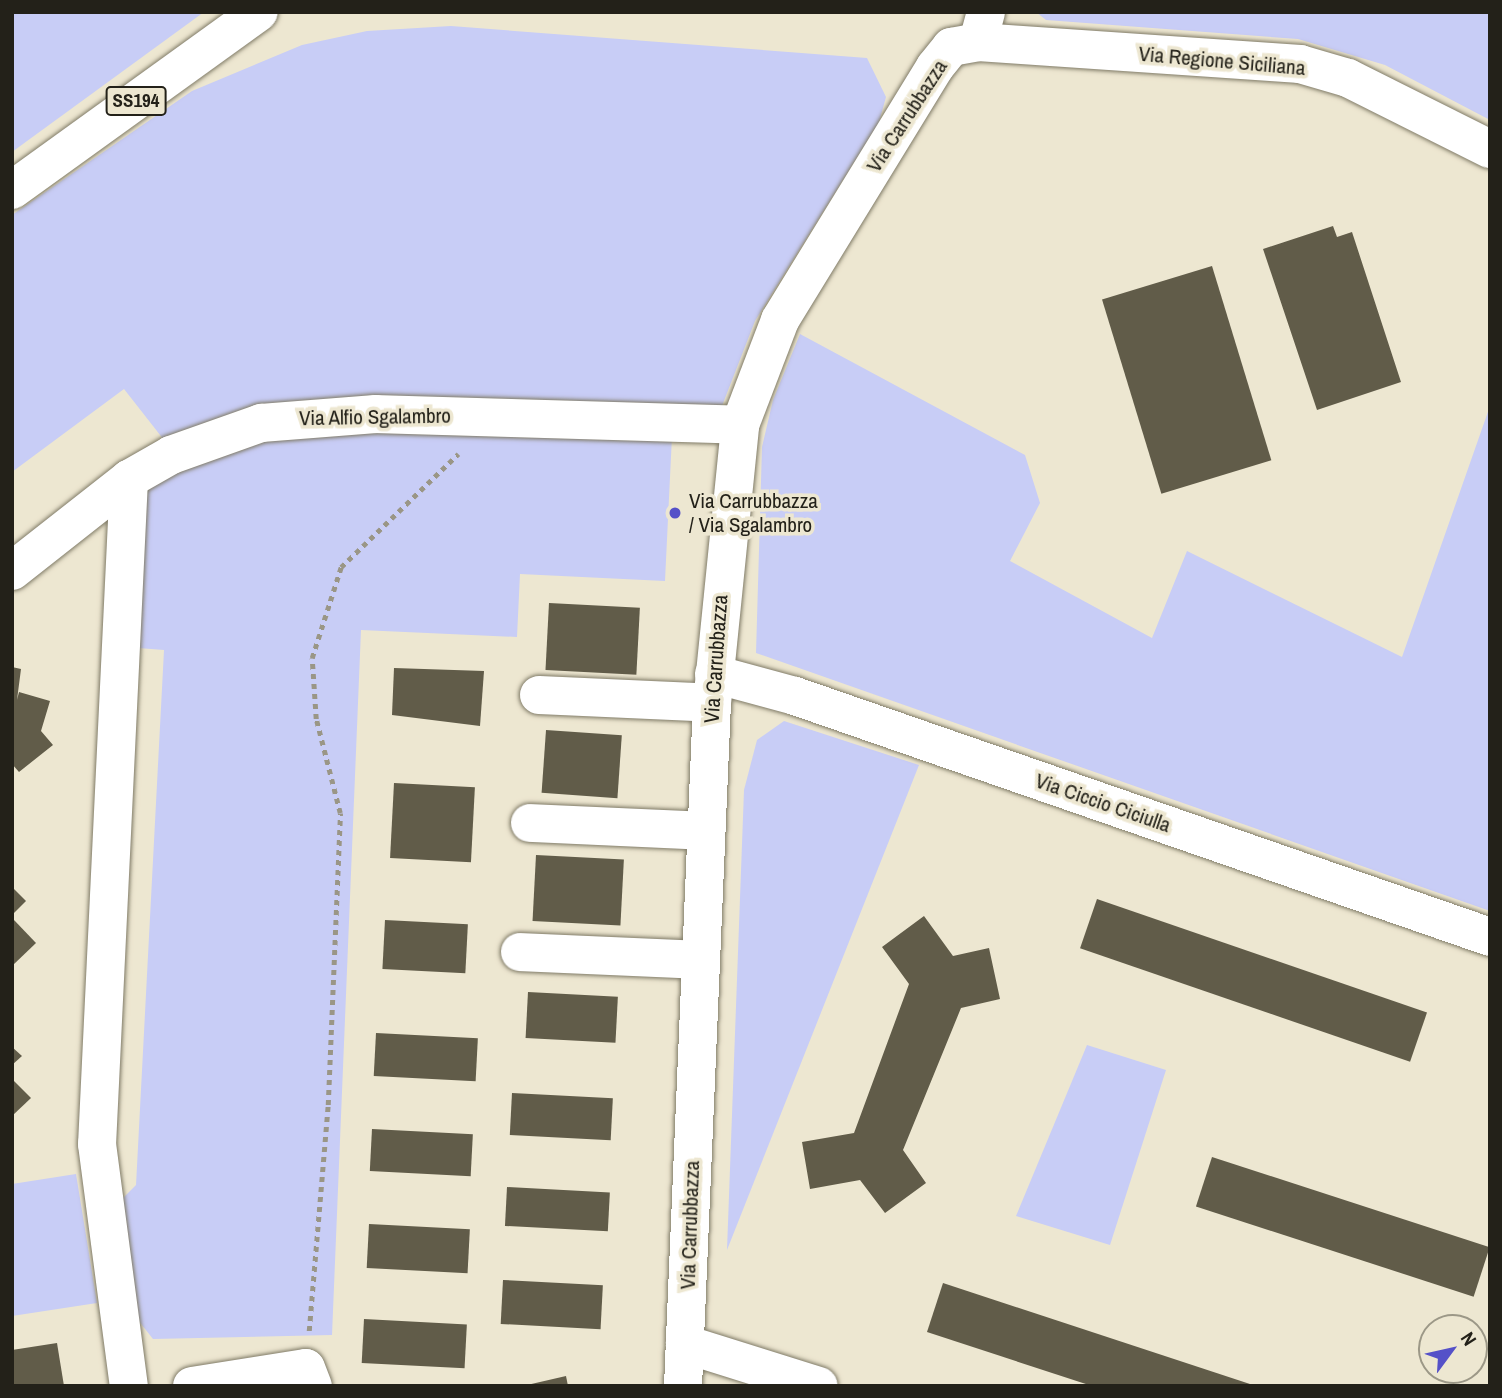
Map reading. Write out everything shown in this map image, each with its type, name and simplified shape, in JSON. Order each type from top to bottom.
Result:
[{"type":"street","name":"SS194","points":[[12,190],[260,12]]},
{"type":"street","name":"Via Regione Siciliana","points":[[982,27],[1300,64],[1374,89],[1490,149]]},
{"type":"street","name":"Via Carrubbazza","points":[[683,1386],[713,689],[740,425],[780,320],[935,67],[951,47],[982,27]]},
{"type":"street","name":"Via Alfio Sgalambro","points":[[12,571],[129,479],[171,455],[293,418],[501,416],[740,425]]},
{"type":"street","points":[[129,479],[97,1144],[129,1386]]},
{"type":"street","name":"Via Ciccio Ciciulla","points":[[539,695],[713,689],[795,696],[1490,937]]},
{"type":"street","points":[[530,823],[706,831]]},
{"type":"street","points":[[520,952],[701,960]]},
{"type":"street","points":[[685,1344],[818,1386]]},
{"type":"street","points":[[192,1386],[309,1377]]},
{"type":"path","points":[[309,1377],[328,1105],[340,813],[316,719],[312,658],[341,567],[501,416]]},
{"type":"shaded area","points":[[12,12],[204,12],[12,152]]},
{"type":"shaded area","points":[[1036,12],[1490,12],[1490,120],[1385,65],[1298,39],[1046,20]]},
{"type":"shaded area","points":[[451,26],[867,58],[886,97],[879,122],[755,321],[720,411],[164,440],[124,389],[12,472],[12,215],[192,91],[302,45],[367,31]]},
{"type":"shaded area","points":[[800,334],[1025,455],[1040,503],[1010,561],[1152,638],[1187,551],[1402,657],[1490,406],[1490,911],[756,653],[762,447],[773,400]]},
{"type":"shaded area","points":[[299,428],[672,436],[665,581],[520,574],[517,637],[361,630],[332,1335],[153,1339],[138,1320],[123,1198],[136,1185],[164,650],[138,648],[144,493],[168,475]]},
{"type":"shaded area","points":[[784,721],[919,765],[727,1250],[744,790],[757,740]]},
{"type":"shaded area","points":[[1087,1045],[1166,1070],[1110,1245],[1016,1216]]},
{"type":"shaded area","points":[[76,1174],[97,1303],[12,1316],[12,1184]]},
{"type":"building","points":[[1333,226],[1337,237],[1352,232],[1401,382],[1317,410],[1263,249]]},
{"type":"building","points":[[1212,266],[1271,460],[1161,494],[1102,300]]},
{"type":"building","points":[[549,603],[640,608],[636,675],[545,670]]},
{"type":"building","points":[[12,667],[21,669],[17,700],[19,692],[50,701],[41,731],[53,745],[19,772],[12,764]]},
{"type":"building","points":[[394,668],[484,671],[480,726],[392,715]]},
{"type":"building","points":[[546,730],[622,735],[617,798],[542,793]]},
{"type":"building","points":[[394,783],[475,787],[471,862],[390,858]]},
{"type":"building","points":[[536,855],[624,860],[620,926],[533,921]]},
{"type":"building","points":[[12,887],[26,901],[12,915]]},
{"type":"building","points":[[1097,899],[1427,1013],[1410,1062],[1080,948]]},
{"type":"building","points":[[924,916],[953,956],[989,948],[1000,999],[961,1008],[903,1150],[926,1183],[885,1213],[860,1180],[810,1189],[802,1142],[854,1133],[909,984],[882,947]]},
{"type":"building","points":[[14,920],[36,943],[12,966],[12,922]]},
{"type":"building","points":[[385,920],[468,924],[465,973],[382,969]]},
{"type":"building","points":[[528,992],[618,997],[615,1043],[526,1038]]},
{"type":"building","points":[[376,1033],[478,1038],[476,1081],[374,1076]]},
{"type":"building","points":[[12,1047],[22,1056],[12,1065]]},
{"type":"building","points":[[12,1079],[31,1098],[12,1116]]},
{"type":"building","points":[[512,1093],[613,1098],[611,1140],[510,1135]]},
{"type":"building","points":[[372,1129],[473,1134],[471,1176],[370,1171]]},
{"type":"building","points":[[1212,1157],[1490,1247],[1474,1297],[1196,1206]]},
{"type":"building","points":[[507,1187],[610,1192],[608,1231],[505,1226]]},
{"type":"building","points":[[369,1224],[470,1229],[468,1273],[367,1268]]},
{"type":"building","points":[[503,1280],[603,1285],[601,1329],[501,1324]]},
{"type":"building","points":[[943,1283],[1253,1386],[1092,1386],[927,1332]]},
{"type":"building","points":[[364,1319],[467,1324],[465,1368],[362,1363]]},
{"type":"building","points":[[57,1343],[64,1386],[12,1386],[12,1350]]},
{"type":"building","points":[[566,1376],[568,1386],[527,1386],[527,1385]]},
{"type":"place","name":"Via Carrubbazza / Via Sgalambro","points":[[675,513]]}]
